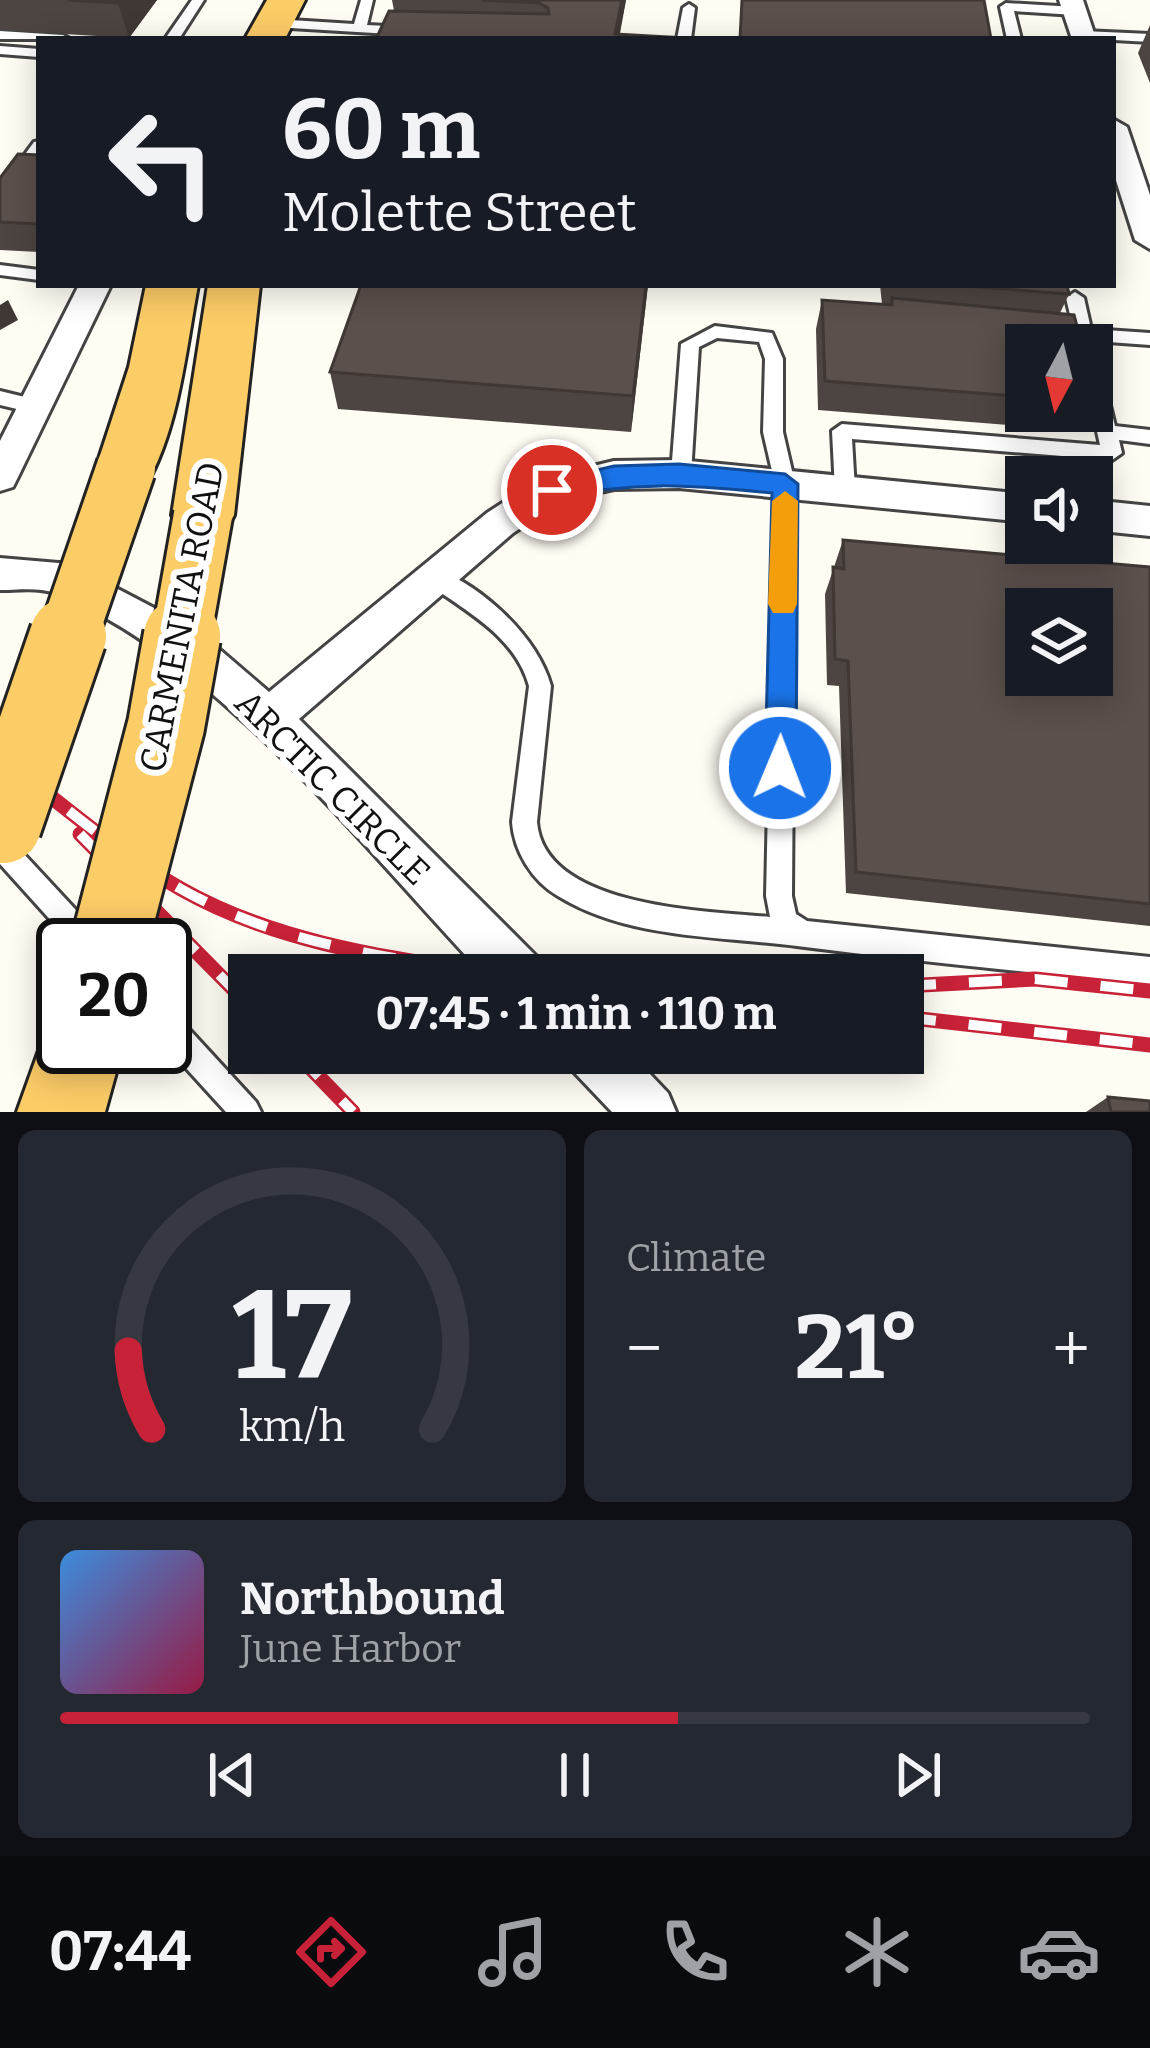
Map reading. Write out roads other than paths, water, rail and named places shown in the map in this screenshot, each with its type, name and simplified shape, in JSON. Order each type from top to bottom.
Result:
[{"type":"main road","points":[[0,833],[126,468],[156,367],[171,288]]},
{"type":"main road","name":"CARMENITA ROAD","points":[[116,918],[166,726],[234,288]]},
{"type":"main road","points":[[61,1112],[73,1074]]},
{"type":"street","points":[[1116,132],[1138,168],[1150,240]]},
{"type":"street","points":[[0,477],[94,288]]},
{"type":"street","points":[[269,718],[500,523],[552,490],[614,475],[681,474],[1005,506]]},
{"type":"street","points":[[1113,517],[1150,520]]},
{"type":"street","name":"ARCTIC CIRCLE","points":[[0,574],[56,575],[183,643],[269,718],[499,954]]},
{"type":"street","points":[[613,1074],[649,1112]]},
{"type":"lane","points":[[174,36],[198,0]]},
{"type":"lane","points":[[358,28],[367,0]]},
{"type":"lane","points":[[1013,36],[1006,7],[1150,38]]},
{"type":"lane","points":[[684,36],[688,8]]},
{"type":"lane","points":[[269,27],[426,32]]},
{"type":"lane","points":[[269,27],[309,36]]},
{"type":"lane","points":[[0,35],[36,37]]},
{"type":"lane","points":[[0,50],[36,53]]},
{"type":"lane","points":[[0,199],[36,149]]},
{"type":"lane","points":[[0,270],[36,275]]},
{"type":"lane","points":[[1075,298],[1081,324]]},
{"type":"lane","points":[[681,474],[690,344],[715,332],[766,337],[774,358],[773,421],[785,484],[779,896],[784,922],[803,934]]},
{"type":"lane","points":[[1113,339],[1150,339]]},
{"type":"lane","points":[[0,398],[38,407]]},
{"type":"lane","points":[[845,490],[842,431],[1112,453],[1107,432],[1150,437]]},
{"type":"lane","points":[[436,578],[522,643],[536,663],[540,686],[525,834],[539,861],[568,891],[615,910],[1150,970]]},
{"type":"lane","points":[[0,846],[67,918]]},
{"type":"lane","points":[[192,1053],[246,1112]]},
{"type":"railway","points":[[17,770],[138,862],[218,908],[296,936],[376,954]]},
{"type":"railway","points":[[80,834],[228,984]]},
{"type":"railway","points":[[924,985],[1035,979],[1150,991]]},
{"type":"railway","points":[[924,1019],[1150,1045]]},
{"type":"railway","points":[[316,1074],[353,1112]]}]
